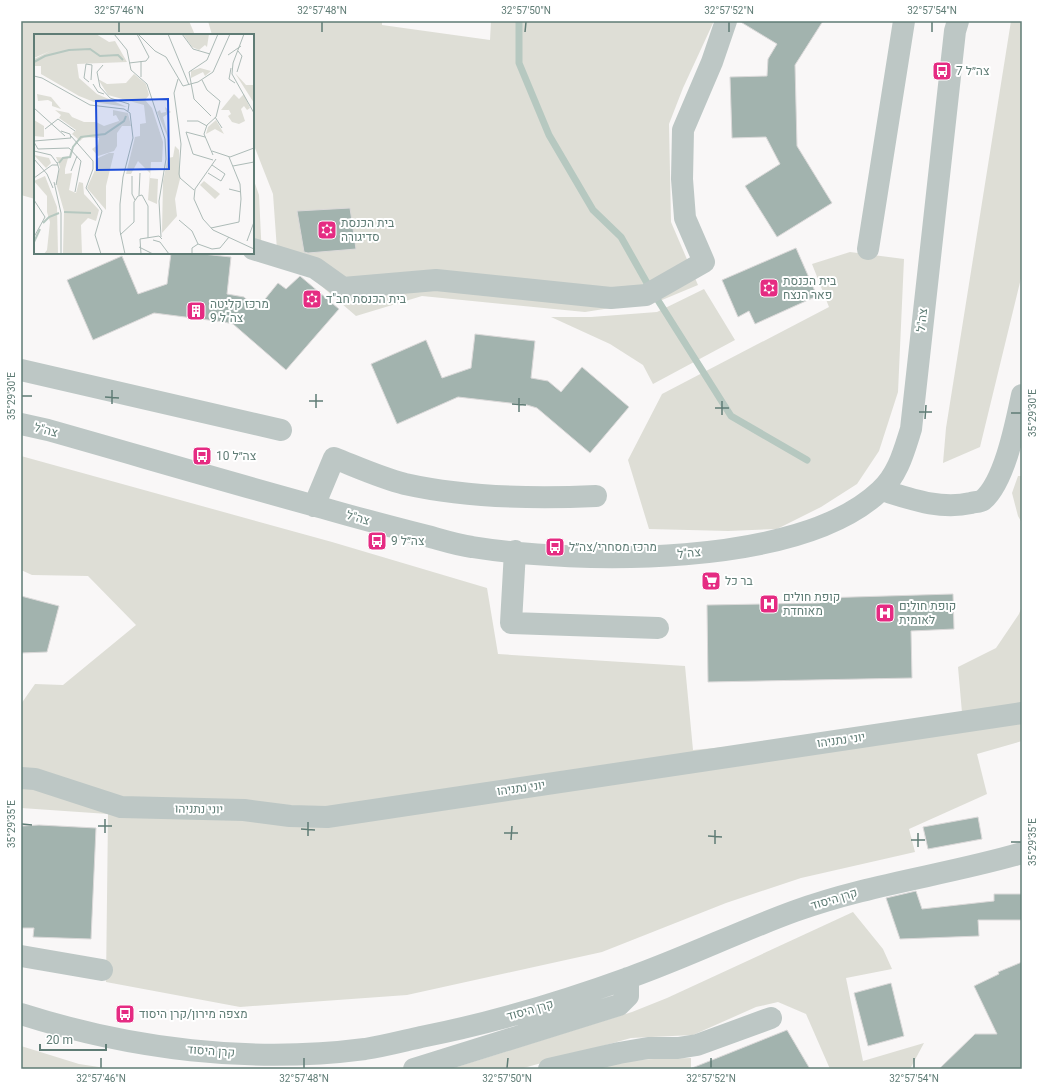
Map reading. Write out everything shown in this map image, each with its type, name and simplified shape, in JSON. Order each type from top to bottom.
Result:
[{"type":"street","points":[[254,249],[314,268],[344,288],[436,280],[611,298],[646,295],[704,262],[685,218],[682,179],[683,130],[712,62],[726,21]]},
{"type":"street","points":[[868,249],[904,21]]},
{"type":"street","name":"צה\"ל","points":[[21,424],[112,448],[314,506],[471,547],[570,556],[652,557],[733,548],[776,541],[817,529],[854,512],[882,490],[901,462],[911,429],[952,54],[958,21]]},
{"type":"street","points":[[21,370],[281,430]]},
{"type":"street","points":[[882,490],[928,504],[962,505],[982,500],[994,486],[1006,461],[1022,395]]},
{"type":"street","points":[[314,506],[334,458],[404,484],[458,493],[525,497],[596,496]]},
{"type":"street","points":[[515,552],[512,623],[658,628]]},
{"type":"street","name":"יוני נתניהו","points":[[21,778],[35,778],[121,807],[244,810],[290,816],[327,817],[1022,713]]},
{"type":"street","name":"קרן היסוד","points":[[21,1014],[68,1029],[144,1045],[208,1051],[280,1055],[366,1049],[449,1032],[530,1012],[628,978],[796,911],[862,890],[1022,853]]},
{"type":"street","points":[[21,956],[102,970]]},
{"type":"street","points":[[414,1069],[619,1005],[628,996],[628,978]]},
{"type":"street","points":[[549,1069],[618,1053],[648,1048],[678,1048],[697,1045],[771,1018]]},
{"type":"shaded area","points":[[21,21],[189,21],[195,34],[34,34],[34,199],[21,195]]},
{"type":"shaded area","points":[[208,21],[382,21],[382,25],[490,40],[491,21],[714,21],[683,88],[669,124],[671,222],[698,285],[662,300],[585,312],[422,296],[356,316],[311,277],[278,264],[273,194],[254,146],[254,34],[212,34]]},
{"type":"shaded area","points":[[1011,21],[1022,21],[1022,274],[980,447],[943,463],[946,428]]},
{"type":"shaded area","points":[[254,181],[259,195],[262,257],[242,254],[254,254]]},
{"type":"shaded area","points":[[850,252],[904,259],[898,392],[879,451],[857,484],[821,507],[777,529],[728,531],[649,529],[628,460],[662,394],[829,307],[812,264]]},
{"type":"shaded area","points":[[704,289],[735,340],[653,384],[643,365],[610,344],[551,317],[591,317],[657,312]]},
{"type":"shaded area","points":[[21,456],[332,542],[487,588],[498,654],[685,666],[693,750],[963,724],[958,667],[996,648],[1019,614],[1022,606],[1022,741],[977,754],[987,794],[909,829],[915,852],[801,878],[726,903],[602,952],[407,995],[240,1007],[106,982],[108,814],[21,808],[21,704],[35,684],[63,685],[136,625],[88,576],[32,575],[21,570]]},
{"type":"shaded area","points":[[1018,476],[1022,476],[1022,523],[1018,516],[1012,493]]},
{"type":"shaded area","points":[[853,912],[883,949],[892,969],[846,978],[863,1061],[924,1043],[910,1069],[830,1069],[806,1014],[778,1002],[756,1007],[693,1035],[631,1038],[520,1069],[450,1069],[632,1012],[667,998]]},
{"type":"shaded area","points":[[21,1046],[79,1064],[112,1069],[21,1069]]},
{"type":"shaded area","points":[[691,1058],[691,1069],[588,1069],[618,1060]]},
{"type":"building","points":[[739,21],[823,21],[795,65],[797,146],[832,203],[777,237],[745,186],[780,164],[766,137],[732,138],[730,77],[767,76],[768,59],[777,44]]},
{"type":"building","name":"בית הכנסת סדיגורה","points":[[350,208],[356,249],[308,253],[304,252],[297,211]]},
{"type":"building","name":"בית הכנסת פאר הנצח","points":[[796,248],[817,296],[755,324],[749,311],[738,317],[722,280]]},
{"type":"building","name":"מרכז קליטה צה\"ל 9","points":[[171,254],[202,254],[231,257],[227,294],[244,297],[257,309],[278,283],[286,289],[300,276],[339,309],[286,370],[233,324],[224,322],[154,313],[93,340],[67,280],[122,256],[138,294],[167,284]]},
{"type":"building","points":[[475,334],[535,341],[531,378],[548,381],[561,392],[582,367],[629,407],[590,453],[537,408],[527,405],[458,397],[397,424],[371,364],[426,340],[442,378],[471,368]]},
{"type":"building","points":[[953,594],[954,629],[911,631],[912,678],[708,682],[707,605],[820,603],[820,598]]},
{"type":"building","points":[[21,596],[59,606],[47,652],[21,653]]},
{"type":"building","points":[[978,817],[982,839],[928,849],[923,827]]},
{"type":"building","points":[[39,825],[96,828],[91,939],[33,937],[34,928],[21,928],[21,826]]},
{"type":"building","points":[[916,891],[922,909],[994,901],[994,894],[1022,894],[1022,920],[978,920],[979,936],[900,939],[886,898]]},
{"type":"building","points":[[1022,962],[1022,1069],[939,1069],[975,1034],[997,1034],[974,986],[999,974],[998,972]]},
{"type":"building","points":[[891,983],[904,1036],[868,1046],[854,993]]},
{"type":"building","points":[[787,1030],[810,1069],[692,1068]]},
{"type":"waterway","points":[[519,21],[519,63],[549,135],[593,210],[621,237],[647,283],[731,416],[807,460]]},
{"type":"place","name":"צה״ל 7","points":[[942,71]]},
{"type":"place","name":"בית הכנסת סדיגורה","points":[[327,230]]},
{"type":"place","name":"בית הכנסת פאר הנצח","points":[[769,288]]},
{"type":"place","name":"בית הכנסת חב\"ד","points":[[312,299]]},
{"type":"place","name":"מרכז קליטה צה\"ל 9","points":[[196,311]]},
{"type":"place","name":"צה״ל 10","points":[[202,456]]},
{"type":"place","name":"צה״ל 9","points":[[377,541]]},
{"type":"place","name":"מרכז מסחרי/צה״ל","points":[[555,547]]},
{"type":"place","name":"בר כל","points":[[711,581]]},
{"type":"place","name":"קופת חולים מאוחדת","points":[[769,604]]},
{"type":"place","name":"קופת חולים לאומית","points":[[885,613]]},
{"type":"place","name":"מצפה מירון/קרן היסוד","points":[[125,1014]]}]
